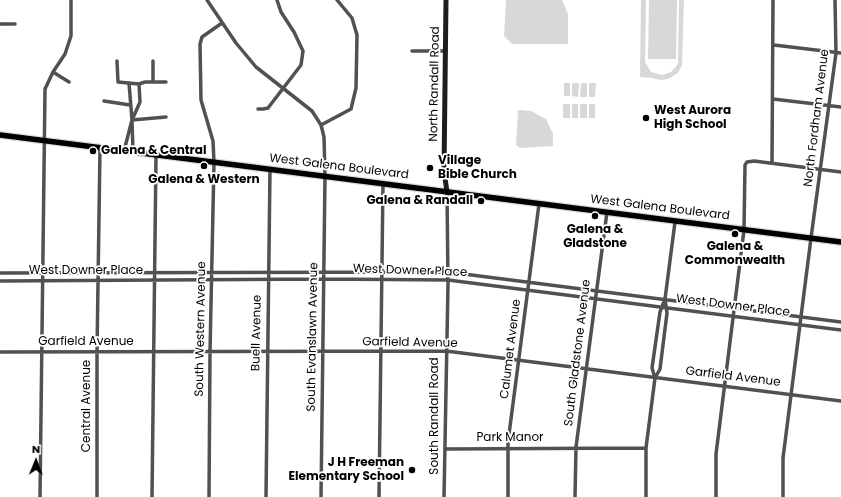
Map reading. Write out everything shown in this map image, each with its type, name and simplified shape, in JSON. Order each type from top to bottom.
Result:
[{"type":"main road","name":"North Randall Road","points":[[446,0],[444,171],[446,192]]},
{"type":"main road","name":"West Galena Boulevard","points":[[0,135],[841,242]]},
{"type":"street","points":[[40,497],[45,89],[64,54],[71,36],[71,0]]},
{"type":"street","points":[[207,0],[236,43],[256,67],[312,111],[321,125],[351,109],[356,88],[357,35],[352,18],[337,0]]},
{"type":"street","points":[[258,109],[268,108],[301,65],[303,51],[294,32],[281,12],[277,0]]},
{"type":"street","points":[[772,163],[774,45],[773,0]]},
{"type":"street","name":"North Fordham Avenue","points":[[783,497],[783,458],[820,169],[829,106],[839,53],[835,0]]},
{"type":"street","name":"South Western Avenue","points":[[209,497],[211,272],[214,162],[213,141],[201,100],[200,44],[202,37],[222,23]]},
{"type":"street","points":[[0,24],[15,24]]},
{"type":"street","points":[[774,45],[839,53]]},
{"type":"street","points":[[412,51],[446,51]]},
{"type":"street","points":[[117,61],[118,82],[140,84],[166,82]]},
{"type":"street","points":[[153,61],[153,82]]},
{"type":"street","points":[[53,72],[69,82]]},
{"type":"street","points":[[129,83],[133,152]]},
{"type":"street","points":[[124,151],[132,120],[140,102],[140,84]]},
{"type":"street","points":[[773,99],[841,108]]},
{"type":"street","points":[[104,101],[130,105]]},
{"type":"street","points":[[132,120],[166,117]]},
{"type":"street","name":"South Evanslawn Avenue","points":[[321,125],[324,137],[325,176],[321,497]]},
{"type":"street","name":"Central Avenue","points":[[97,497],[97,352],[100,148]]},
{"type":"street","points":[[152,497],[156,155]]},
{"type":"street","points":[[716,497],[716,454],[744,230],[745,165],[750,161],[841,172]]},
{"type":"street","name":"Buell Avenue","points":[[266,497],[266,352],[270,169]]},
{"type":"street","points":[[379,497],[383,184]]},
{"type":"street","name":"South Randall Road","points":[[444,497],[448,280],[446,192]]},
{"type":"street","name":"Calumet Avenue","points":[[508,497],[508,448],[539,204]]},
{"type":"street","name":"South Gladstone Avenue","points":[[575,497],[576,448],[607,212]]},
{"type":"street","points":[[646,497],[646,448],[655,378],[660,369],[667,313],[665,299],[675,222]]},
{"type":"street","name":"West Downer Place","points":[[0,274],[99,272],[448,272],[841,322]]},
{"type":"street","name":"West Downer Place","points":[[0,281],[324,279],[448,280],[841,330]]},
{"type":"street","points":[[655,378],[652,368],[661,306],[665,299]]},
{"type":"street","name":"Garfield Avenue","points":[[0,352],[446,351],[841,401]]},
{"type":"street","name":"Park Manor","points":[[445,448],[646,448]]},
{"type":"shaded area","points":[[506,0],[562,0],[568,15],[568,43],[512,44],[504,36]]},
{"type":"shaded area","points":[[641,0],[646,0],[645,62],[651,72],[662,75],[671,72],[678,64],[679,0],[684,0],[682,65],[678,73],[668,79],[661,80],[640,77]]},
{"type":"shaded area","points":[[649,0],[677,0],[676,59],[648,59]]},
{"type":"shaded area","points":[[564,83],[570,83],[570,96],[564,96]]},
{"type":"shaded area","points":[[572,83],[579,83],[578,97],[572,96]]},
{"type":"shaded area","points":[[581,83],[587,83],[587,97],[580,97]]},
{"type":"shaded area","points":[[589,83],[596,83],[595,97],[589,97]]},
{"type":"shaded area","points":[[563,104],[570,104],[570,118],[563,118]]},
{"type":"shaded area","points":[[572,104],[578,104],[578,118],[572,118]]},
{"type":"shaded area","points":[[580,104],[587,104],[587,118],[580,118]]},
{"type":"shaded area","points":[[589,104],[595,104],[595,118],[589,118]]},
{"type":"shaded area","points":[[518,110],[531,111],[546,119],[553,134],[553,146],[520,148],[516,145]]},
{"type":"place","name":"West Aurora High School","points":[[646,118]]},
{"type":"place","name":"Galena & Central","points":[[93,151]]},
{"type":"place","name":"Galena & Western","points":[[204,166]]},
{"type":"place","name":"Village Bible Church","points":[[430,168]]},
{"type":"place","name":"Galena & Randall","points":[[481,201]]},
{"type":"place","name":"Galena & Gladstone","points":[[595,216]]},
{"type":"place","name":"Galena & Commonwealth","points":[[735,234]]},
{"type":"place","name":"J H Freeman Elementary School","points":[[412,470]]}]
